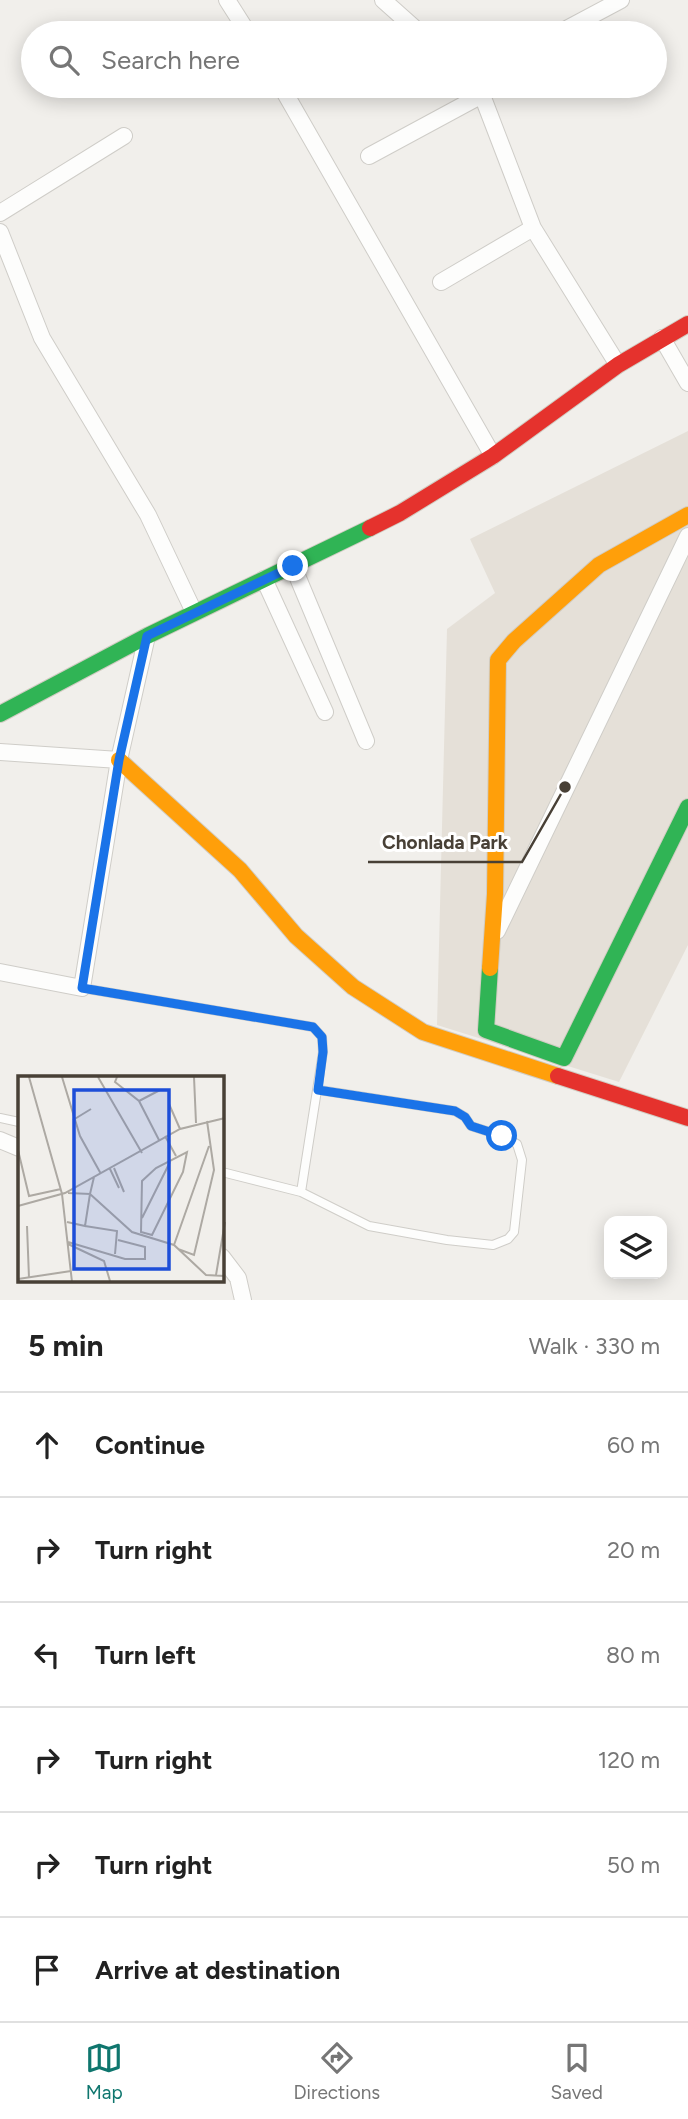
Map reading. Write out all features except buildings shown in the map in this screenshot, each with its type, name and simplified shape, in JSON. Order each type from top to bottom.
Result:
[{"type":"street","points":[[227,0],[240,21]]},
{"type":"street","points":[[383,0],[407,21]]},
{"type":"street","points":[[582,21],[621,0]]},
{"type":"street","points":[[288,98],[493,456]]},
{"type":"street","points":[[369,156],[466,98]]},
{"type":"street","points":[[482,98],[533,228],[618,365]]},
{"type":"street","points":[[0,213],[124,136]]},
{"type":"street","points":[[441,282],[533,228]]},
{"type":"street","points":[[0,232],[42,338],[148,515],[194,612]]},
{"type":"street","points":[[0,714],[194,612],[400,513],[493,456],[618,365],[688,324]]},
{"type":"street","points":[[662,338],[688,383]]},
{"type":"street","points":[[688,515],[599,565],[513,641],[498,660],[495,894],[486,1030],[564,1058],[688,807]]},
{"type":"street","points":[[492,939],[688,536]]},
{"type":"street","points":[[293,566],[366,741]]},
{"type":"street","points":[[264,579],[325,712]]},
{"type":"street","points":[[0,972],[82,988],[119,760],[147,636]]},
{"type":"street","points":[[0,752],[119,760],[240,870],[296,936],[353,987],[424,1032],[688,1118]]},
{"type":"street","points":[[0,1140],[18,1148]]},
{"type":"street","points":[[224,1259],[239,1278],[243,1300]]},
{"type":"lane","points":[[82,988],[313,1027],[322,1037],[323,1052],[301,1192]]},
{"type":"lane","points":[[224,1173],[301,1192],[369,1226],[493,1245],[508,1239],[513,1232],[522,1160],[517,1144],[471,1126],[465,1117],[455,1111],[318,1090]]},
{"type":"lane","points":[[0,1118],[18,1122]]},
{"type":"shaded area","points":[[688,431],[688,945],[619,1082],[437,1025],[447,629],[495,593],[470,539]]},
{"type":"traffic: fast","points":[[0,714],[147,636],[370,528]]},
{"type":"traffic: fast","points":[[490,968],[486,1030],[564,1058],[688,807]]},
{"type":"traffic: slow","points":[[490,968],[495,894],[498,660],[514,641],[599,565],[688,515]]},
{"type":"traffic: slow","points":[[119,760],[240,870],[296,936],[353,987],[423,1032],[558,1076]]},
{"type":"traffic: jam","points":[[370,528],[400,513],[493,456],[618,365],[688,324]]},
{"type":"traffic: jam","points":[[558,1076],[688,1118]]},
{"type":"place","name":"Chonlada Park","points":[[565,787]]},
{"type":"route","points":[[293,566],[147,636],[119,760],[82,988],[313,1027],[322,1037],[323,1052],[318,1090],[455,1111],[465,1117],[471,1126],[502,1136]]}]
